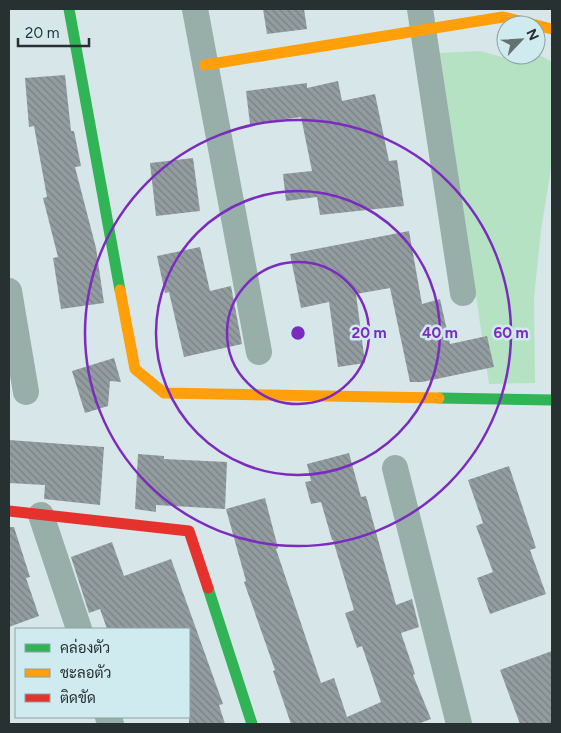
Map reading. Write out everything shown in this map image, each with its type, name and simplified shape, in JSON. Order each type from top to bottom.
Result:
[{"type":"street","points":[[69,9],[135,369],[164,393],[552,400]]},
{"type":"street","points":[[195,9],[259,352]]},
{"type":"street","points":[[205,65],[422,20],[503,17],[552,29]]},
{"type":"street","points":[[422,20],[463,293]]},
{"type":"street","points":[[9,291],[26,392]]},
{"type":"street","points":[[395,468],[459,724]]},
{"type":"street","points":[[9,511],[189,531],[252,724]]},
{"type":"street","points":[[41,515],[79,628]]},
{"type":"green space","points":[[480,51],[496,55],[496,65],[546,65],[546,59],[552,62],[552,162],[541,230],[534,298],[535,383],[489,384],[440,53]]},
{"type":"building","points":[[263,9],[304,9],[307,29],[267,34]]},
{"type":"building","points":[[65,75],[71,131],[74,131],[81,166],[75,167],[96,248],[104,303],[61,309],[53,258],[58,257],[43,198],[47,197],[34,126],[29,127],[25,78]]},
{"type":"building","points":[[338,81],[342,101],[375,94],[389,161],[397,160],[404,206],[320,215],[317,197],[286,201],[283,174],[312,171],[301,117],[250,124],[246,91],[307,83],[307,88]]},
{"type":"building","points":[[193,158],[200,211],[156,216],[150,163]]},
{"type":"building","points":[[409,231],[422,304],[440,299],[450,344],[487,336],[494,367],[422,382],[410,382],[390,288],[356,294],[365,363],[338,367],[329,302],[301,308],[290,254]]},
{"type":"building","points":[[200,247],[210,291],[231,286],[242,344],[184,357],[169,292],[165,293],[157,256]]},
{"type":"building","points":[[114,358],[121,382],[110,381],[108,406],[85,413],[72,371]]},
{"type":"building","points":[[9,440],[104,447],[100,505],[44,499],[45,485],[9,483]]},
{"type":"building","points":[[349,453],[361,497],[366,496],[396,605],[412,599],[419,627],[401,633],[415,674],[413,675],[431,719],[418,724],[291,724],[273,671],[275,670],[244,582],[246,581],[226,509],[265,498],[278,548],[276,549],[321,683],[334,678],[347,717],[381,702],[362,646],[357,648],[345,613],[354,610],[321,502],[311,504],[305,482],[311,481],[307,464]]},
{"type":"building","points":[[138,454],[164,456],[164,459],[227,462],[225,509],[156,505],[156,512],[135,509]]},
{"type":"building","points":[[509,466],[536,548],[530,550],[546,594],[490,614],[477,578],[493,572],[476,526],[483,523],[468,480]]},
{"type":"building","points":[[9,527],[14,527],[30,577],[26,578],[39,616],[9,627]]},
{"type":"building","points":[[112,542],[124,576],[171,559],[223,704],[219,705],[225,724],[189,724],[190,628],[107,628],[100,609],[89,613],[71,557]]},
{"type":"building","points":[[552,651],[552,724],[520,724],[500,670]]},
{"type":"traffic: fast","points":[[69,9],[120,290]]},
{"type":"traffic: fast","points":[[439,398],[552,400]]},
{"type":"traffic: fast","points":[[208,588],[252,724]]},
{"type":"traffic: slow","points":[[205,65],[503,17],[552,29]]},
{"type":"traffic: slow","points":[[120,290],[135,369],[164,393],[439,398]]},
{"type":"traffic: jam","points":[[9,511],[189,531],[208,588]]}]
